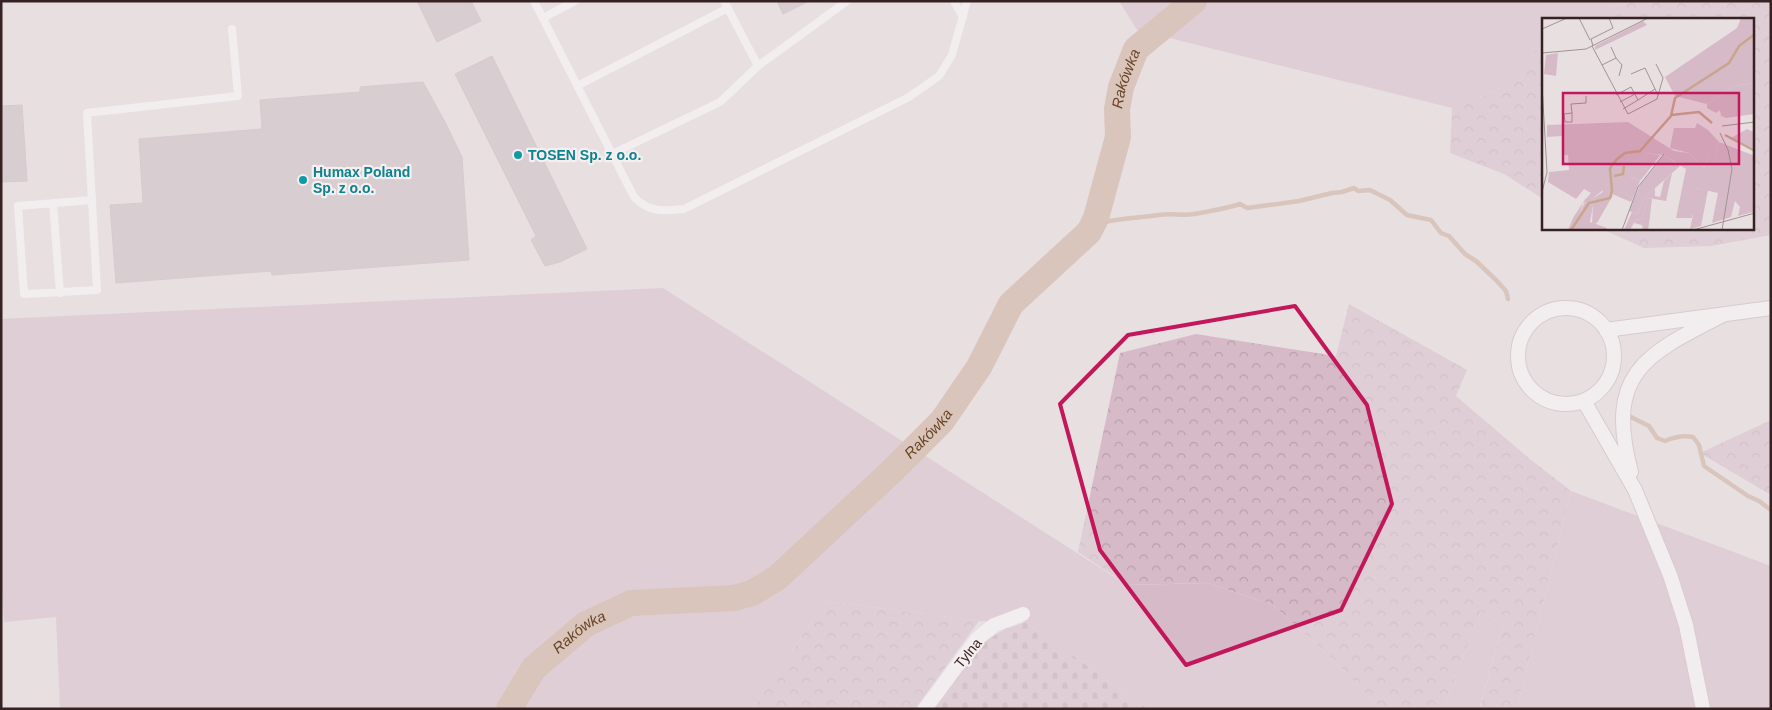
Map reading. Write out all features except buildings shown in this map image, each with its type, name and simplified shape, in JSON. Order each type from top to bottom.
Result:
[{"type":"main road","points":[[1569,308],[1580,310],[1595,318],[1606,330],[1612,342],[1614,357],[1612,371],[1606,384],[1596,394],[1584,401],[1569,404],[1555,403],[1541,397],[1530,388],[1522,375],[1518,361],[1519,346],[1523,336],[1529,326],[1542,315],[1557,309],[1569,308]]},
{"type":"main road","points":[[1606,330],[1771,308]]},
{"type":"main road","points":[[1703,709],[1686,625],[1670,575],[1635,490],[1624,449],[1622,426],[1624,398],[1634,374],[1658,350],[1725,314]]},
{"type":"main road","points":[[1584,401],[1635,490]]},
{"type":"main road","name":"Tylna","points":[[925,709],[977,639],[994,625],[1023,614]]},
{"type":"lane","points":[[534,1],[634,197],[643,206],[663,211],[684,209],[917,92],[939,76],[952,55],[967,1]]},
{"type":"lane","points":[[543,18],[574,1]]},
{"type":"lane","points":[[612,154],[720,102],[758,66],[847,1]]},
{"type":"lane","points":[[954,1],[963,17]]},
{"type":"lane","points":[[578,86],[726,5],[758,66]]},
{"type":"lane","points":[[92,200],[18,206],[24,294],[97,290],[92,200],[87,113],[238,96],[232,30]]},
{"type":"lane","points":[[54,203],[60,293]]},
{"type":"highlighted area","points":[[1295,306],[1367,405],[1392,504],[1341,610],[1186,665],[1100,550],[1060,404],[1128,335]]},
{"type":"green space","points":[[1119,1],[1624,1],[1592,18],[1542,18],[1542,44],[1537,46],[1521,80],[1452,108],[1137,30]]},
{"type":"green space","points":[[1624,1],[1771,1],[1771,235],[1711,246],[1644,248],[1604,230],[1754,230],[1754,18],[1592,18]]},
{"type":"green space","points":[[1542,44],[1542,198],[1504,174],[1450,153],[1452,108],[1521,80],[1537,46]]},
{"type":"green space","points":[[663,288],[1127,585],[1208,583],[1273,605],[1332,659],[1381,709],[1148,709],[1026,622],[979,621],[826,601],[752,709],[60,709],[56,617],[4,622],[1,571],[1,319]]},
{"type":"green space","points":[[1349,304],[1467,370],[1456,396],[1531,460],[1571,491],[1517,709],[1486,709],[1480,707],[1503,625],[1481,611],[1443,709],[1381,709],[1332,659],[1273,605],[1208,583],[1127,585],[1078,552],[1120,353],[1196,334],[1336,356]]},
{"type":"green space","points":[[1771,420],[1771,495],[1700,453]]},
{"type":"green space","points":[[1571,491],[1771,566],[1771,709],[1517,709]]},
{"type":"green space","points":[[826,601],[979,621],[915,709],[752,709]]},
{"type":"green space","points":[[1481,611],[1503,625],[1480,706],[1486,709],[1443,709]]},
{"type":"green space","points":[[1026,622],[1148,709],[932,709],[979,645],[1005,629]]},
{"type":"waterway","name":"Rakówka","points":[[509,709],[534,668],[586,624],[631,603],[734,598],[752,593],[777,578],[892,471],[942,421],[979,367],[1011,304],[1089,232],[1096,218],[1118,137],[1117,109],[1121,87],[1136,49],[1194,1]]},
{"type":"waterway","points":[[1093,224],[1163,214],[1194,214],[1240,204],[1247,208],[1299,201],[1354,188],[1358,191],[1370,190],[1390,200],[1407,215],[1431,220],[1441,233],[1449,236],[1465,254],[1476,261],[1496,280],[1506,291],[1508,299]]},
{"type":"waterway","points":[[1631,417],[1649,426],[1657,438],[1665,441],[1672,438],[1693,437],[1699,445],[1704,466],[1771,510]]},
{"type":"place","name":"TOSEN Sp. z o.o.","points":[[518,155]]},
{"type":"place","name":"Humax Poland Sp. z o.o.","points":[[303,180]]}]
